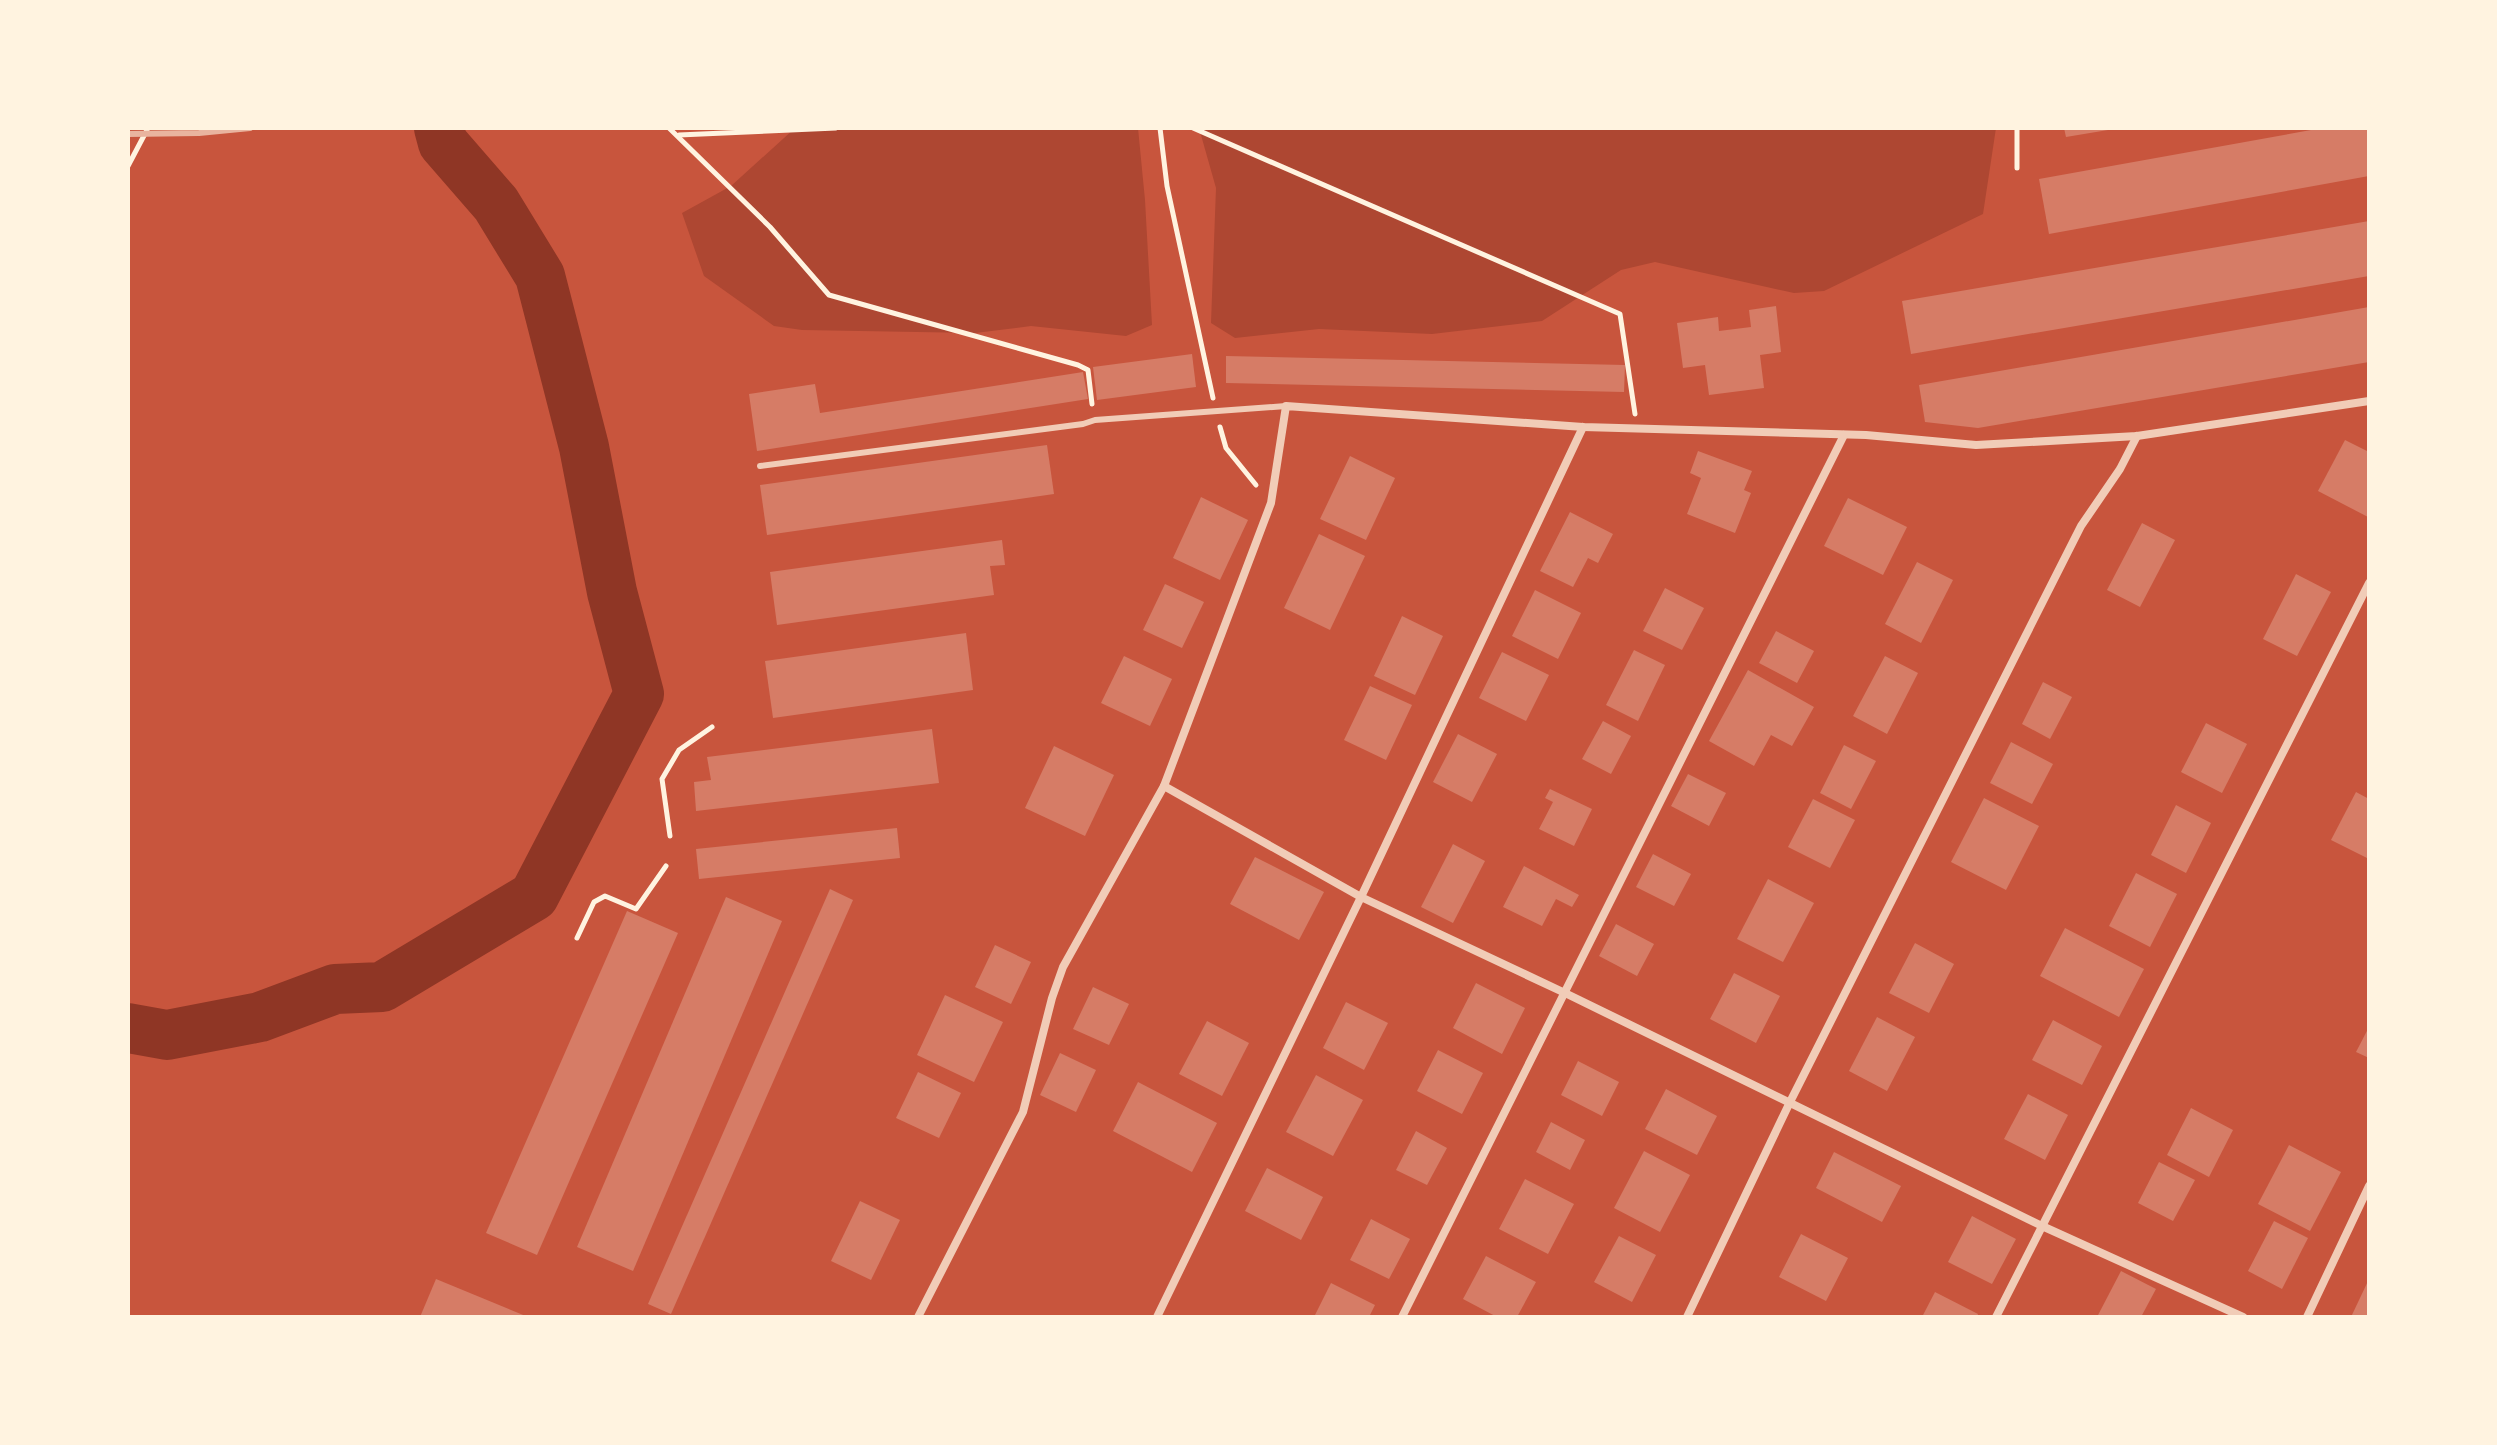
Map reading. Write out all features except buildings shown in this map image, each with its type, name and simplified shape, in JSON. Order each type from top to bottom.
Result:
[{"type":"street","points":[[918,1317],[1023,1112],[1063,967],[1164,786],[1271,503],[1286,406],[1583,427],[1844,435],[1976,445],[2137,436],[2369,401]]},
{"type":"street","points":[[1157,1317],[1361,897],[1583,427]]},
{"type":"street","points":[[1402,1317],[1844,435]]},
{"type":"street","points":[[1687,1317],[1790,1102],[2081,526],[2120,469],[2137,436]]},
{"type":"street","points":[[1996,1317],[2369,583]]},
{"type":"street","points":[[1164,786],[1361,897],[2042,1226],[2243,1317]]},
{"type":"street","points":[[2307,1317],[2369,1186]]},
{"type":"lane","points":[[760,466],[1095,420],[1286,406]]},
{"type":"path","points":[[128,166],[148,128]]},
{"type":"path","points":[[669,128],[770,227],[829,295],[1078,365],[1088,370],[1095,420]]},
{"type":"path","points":[[678,135],[836,128]]},
{"type":"path","points":[[1160,128],[1167,186],[1226,448],[1271,503]]},
{"type":"path","points":[[1193,128],[1620,314],[1638,428]]},
{"type":"path","points":[[2017,128],[2017,168]]},
{"type":"path","points":[[670,836],[662,779],[679,750],[712,727]]},
{"type":"path","points":[[577,938],[594,902],[605,896],[636,909],[666,866]]},
{"type":"shaded area","points":[[795,128],[1138,128],[1152,325],[1126,336],[1031,326],[975,333],[802,330],[774,326],[704,276],[682,213],[731,186]]},
{"type":"shaded area","points":[[1199,128],[1996,128],[1983,214],[1824,291],[1794,293],[1655,262],[1621,270],[1542,321],[1432,334],[1319,329],[1235,338],[1211,323],[1216,188]]},
{"type":"waterway","points":[[128,1028],[167,1035],[260,1017],[335,989],[382,987],[534,896],[639,694],[612,592],[584,447],[540,276],[496,204],[443,143],[439,128]]},
{"type":"railway","points":[[128,134],[199,133],[250,128]]}]
